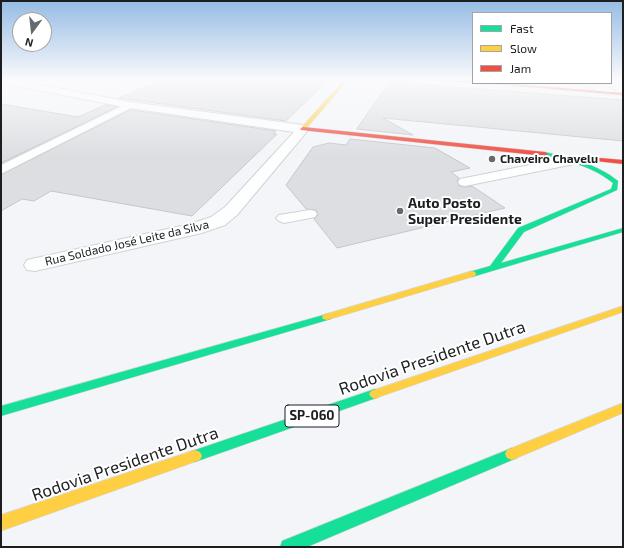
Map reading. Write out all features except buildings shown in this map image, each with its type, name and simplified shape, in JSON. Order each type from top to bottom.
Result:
[{"type":"main road","name":"Rua Soldado José Leite da Silva","points":[[303,129],[324,105]]},
{"type":"main road","points":[[303,129],[623,162]]},
{"type":"main road","points":[[492,269],[521,230],[614,190],[616,182],[608,174],[591,166],[545,154]]},
{"type":"main road","points":[[1,410],[143,371],[623,230]]},
{"type":"main road","name":"Rodovia Presidente Dutra","points":[[1,523],[623,309]]},
{"type":"main road","points":[[288,547],[623,408]]},
{"type":"street","points":[[130,105],[303,129]]},
{"type":"street","name":"Rua Soldado José Leite da Silva","points":[[35,265],[195,229],[218,221],[231,211],[303,129]]},
{"type":"lane","points":[[1,170],[130,105]]},
{"type":"lane","points":[[465,182],[570,161]]},
{"type":"lane","points":[[284,218],[310,214]]},
{"type":"traffic: fast","points":[[492,269],[521,230],[614,190],[616,182],[600,171],[564,158],[545,154]]},
{"type":"traffic: fast","points":[[472,274],[623,230]]},
{"type":"traffic: fast","points":[[1,411],[327,317]]},
{"type":"traffic: fast","points":[[195,456],[375,394]]},
{"type":"traffic: fast","points":[[288,547],[512,454]]},
{"type":"traffic: slow","points":[[303,129],[324,105]]},
{"type":"traffic: slow","points":[[327,317],[472,274]]},
{"type":"traffic: slow","points":[[375,394],[623,309]]},
{"type":"traffic: slow","points":[[512,454],[623,408]]},
{"type":"traffic: slow","points":[[1,523],[195,456]]},
{"type":"traffic: jam","points":[[303,129],[545,154]]},
{"type":"traffic: jam","points":[[588,159],[623,162]]},
{"type":"place","name":"Chaveiro Chavelu","points":[[492,159]]},
{"type":"place","name":"Auto Posto Super Presidente","points":[[400,211]]}]
